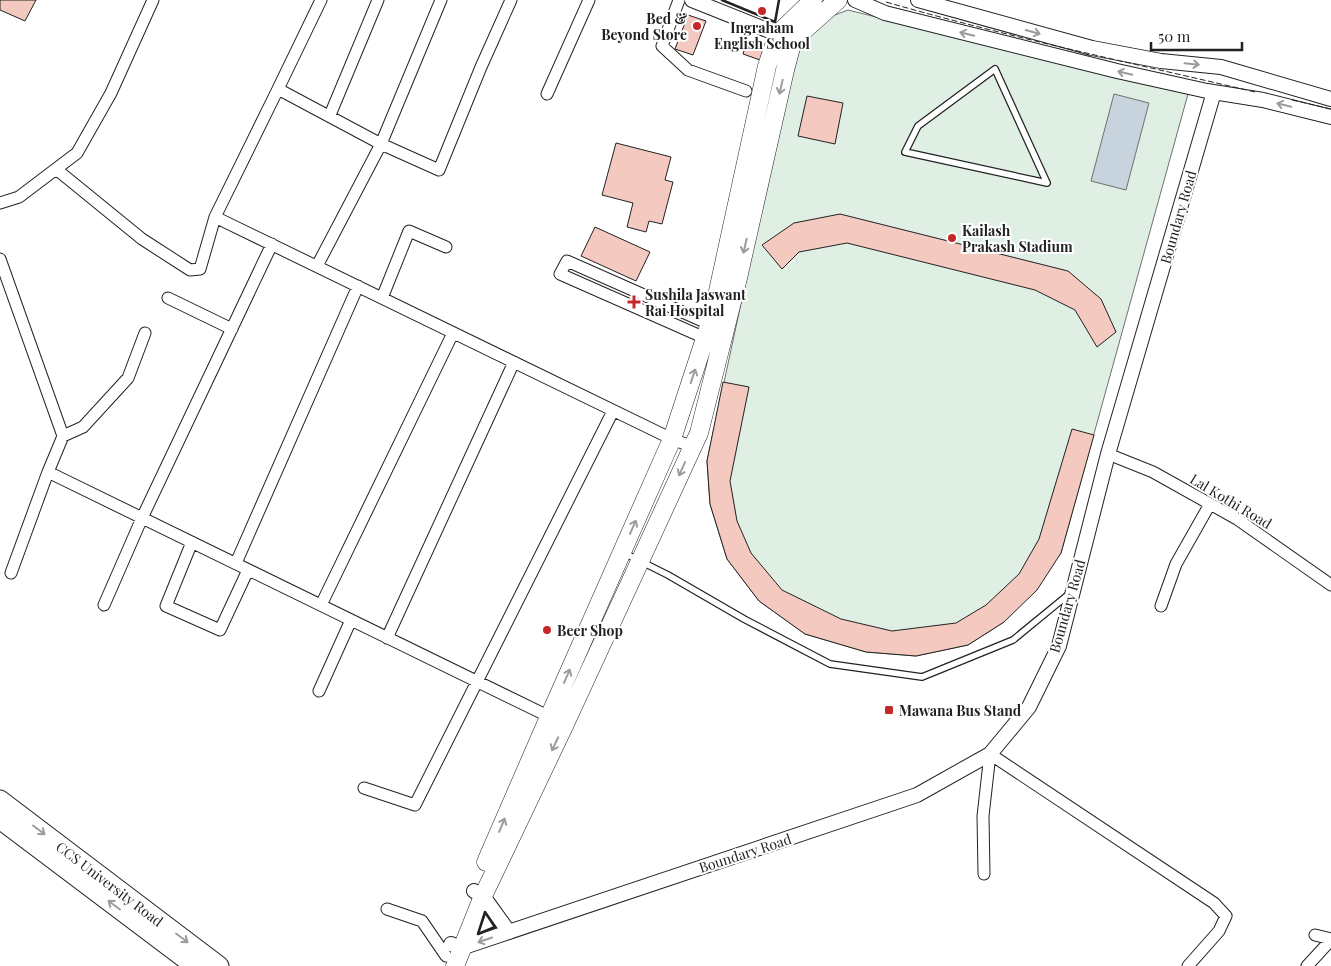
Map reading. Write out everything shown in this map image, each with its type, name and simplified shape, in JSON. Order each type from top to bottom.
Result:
[{"type":"highway","name":"CCS University Road","points":[[0,800],[100,885],[139,915],[195,966]]},
{"type":"highway","name":"CCS University Road","points":[[0,819],[100,885]]},
{"type":"highway","name":"CCS University Road","points":[[139,915],[219,966]]},
{"type":"main road","points":[[786,37],[838,0]]},
{"type":"main road","points":[[556,720],[640,561],[699,433],[713,331],[767,66],[786,37],[803,4]]},
{"type":"main road","points":[[451,956],[556,720],[622,552],[672,439],[713,331],[767,150],[785,70],[786,37]]},
{"type":"main road","points":[[749,147],[767,150]]},
{"type":"street","points":[[0,203],[19,197],[77,153],[111,93],[153,0]]},
{"type":"street","points":[[56,169],[142,240],[190,270],[200,269],[215,216],[321,0]]},
{"type":"street","points":[[330,115],[378,0]]},
{"type":"street","points":[[317,266],[381,144],[441,0]]},
{"type":"street","points":[[278,89],[330,115],[381,144],[439,170],[511,0]]},
{"type":"street","points":[[548,94],[589,0]]},
{"type":"street","points":[[679,0],[662,46],[688,70],[746,91]]},
{"type":"street","points":[[692,0],[786,37]]},
{"type":"street","points":[[855,0],[885,13],[1117,71],[1214,92],[1263,100],[1331,117]]},
{"type":"street","points":[[918,0],[1092,48],[1161,60],[1221,67],[1331,98]]},
{"type":"street","name":"Boundary Road","points":[[451,956],[509,932],[917,795],[990,754],[1029,707],[1059,646],[1108,454],[1214,92]]},
{"type":"street","points":[[215,216],[613,411],[672,439],[692,446]]},
{"type":"street","points":[[382,298],[409,230],[446,247]]},
{"type":"street","points":[[104,605],[142,518],[272,244]]},
{"type":"street","points":[[0,259],[63,436],[11,574]]},
{"type":"street","points":[[567,260],[713,331],[560,274],[567,260]]},
{"type":"street","points":[[236,564],[358,286]]},
{"type":"street","points":[[168,298],[232,329]]},
{"type":"street","points":[[63,436],[82,428],[128,378],[145,333]]},
{"type":"street","points":[[321,605],[453,333]]},
{"type":"street","points":[[387,638],[514,362]]},
{"type":"street","points":[[364,788],[415,805],[613,411]]},
{"type":"street","name":"Lal Kothi Road","points":[[1108,454],[1153,472],[1237,519],[1331,586]]},
{"type":"street","points":[[48,472],[556,720]]},
{"type":"street","points":[[1161,606],[1176,564],[1210,504]]},
{"type":"street","points":[[192,542],[166,606],[220,630],[248,570]]},
{"type":"street","points":[[319,691],[351,620]]},
{"type":"street","points":[[984,874],[983,816],[990,754],[1214,904],[1226,916],[1219,931],[1188,966]]},
{"type":"street","points":[[479,893],[509,932]]},
{"type":"street","points":[[387,909],[422,921],[451,956]]},
{"type":"street","points":[[1307,966],[1331,940],[1315,935]]},
{"type":"lane","points":[[995,69],[1011,104],[1046,182],[905,152],[918,126],[995,69]]},
{"type":"lane","points":[[622,552],[830,664],[922,677],[1013,640],[1073,591]]},
{"type":"green space","name":"Kailash Prakash Stadium","points":[[848,10],[1188,94],[1061,553],[1004,622],[968,645],[916,656],[866,652],[805,634],[759,601],[727,559],[710,504],[707,461],[796,49],[814,23]]},
{"type":"shaded area","points":[[1114,94],[1149,103],[1126,190],[1091,181]]},
{"type":"building","points":[[0,0],[36,0],[25,21],[0,10]]},
{"type":"building","points":[[688,15],[706,21],[693,55],[675,49]]},
{"type":"building","points":[[747,41],[764,47],[760,60],[743,54]]},
{"type":"building","points":[[807,96],[843,103],[835,144],[798,136]]},
{"type":"building","points":[[616,143],[671,157],[665,180],[673,182],[662,224],[649,221],[646,232],[627,227],[633,203],[602,195]]},
{"type":"building","points":[[840,214],[1068,271],[1101,299],[1116,332],[1097,347],[1075,310],[1035,290],[847,243],[799,252],[782,269],[762,245],[794,223]]},
{"type":"building","points":[[595,227],[650,252],[636,281],[581,256]]},
{"type":"building","points":[[723,382],[749,387],[730,481],[737,521],[751,553],[782,590],[841,619],[892,631],[956,623],[986,605],[1019,574],[1039,539],[1072,429],[1094,435],[1061,553],[1037,590],[1004,622],[968,645],[916,656],[866,652],[805,634],[759,601],[727,559],[710,504],[707,461]]},
{"type":"fence","points":[[886,2],[1024,38],[1255,92]]},
{"type":"fence","points":[[1292,100],[1331,109]]},
{"type":"wall","points":[[722,0],[775,22],[779,0]]},
{"type":"wall","points":[[485,912],[495,927],[478,934],[485,912]]},
{"type":"place","name":"Ingraham English School","points":[[762,11]]},
{"type":"place","name":"Bed & Beyond Store","points":[[697,26]]},
{"type":"place","name":"Kailash Prakash Stadium","points":[[952,238]]},
{"type":"place","name":"Sushila Jaswant Rai Hospital","points":[[634,302]]},
{"type":"place","name":"Beer Shop","points":[[547,630]]},
{"type":"place","name":"Mawana Bus Stand","points":[[889,710]]}]
